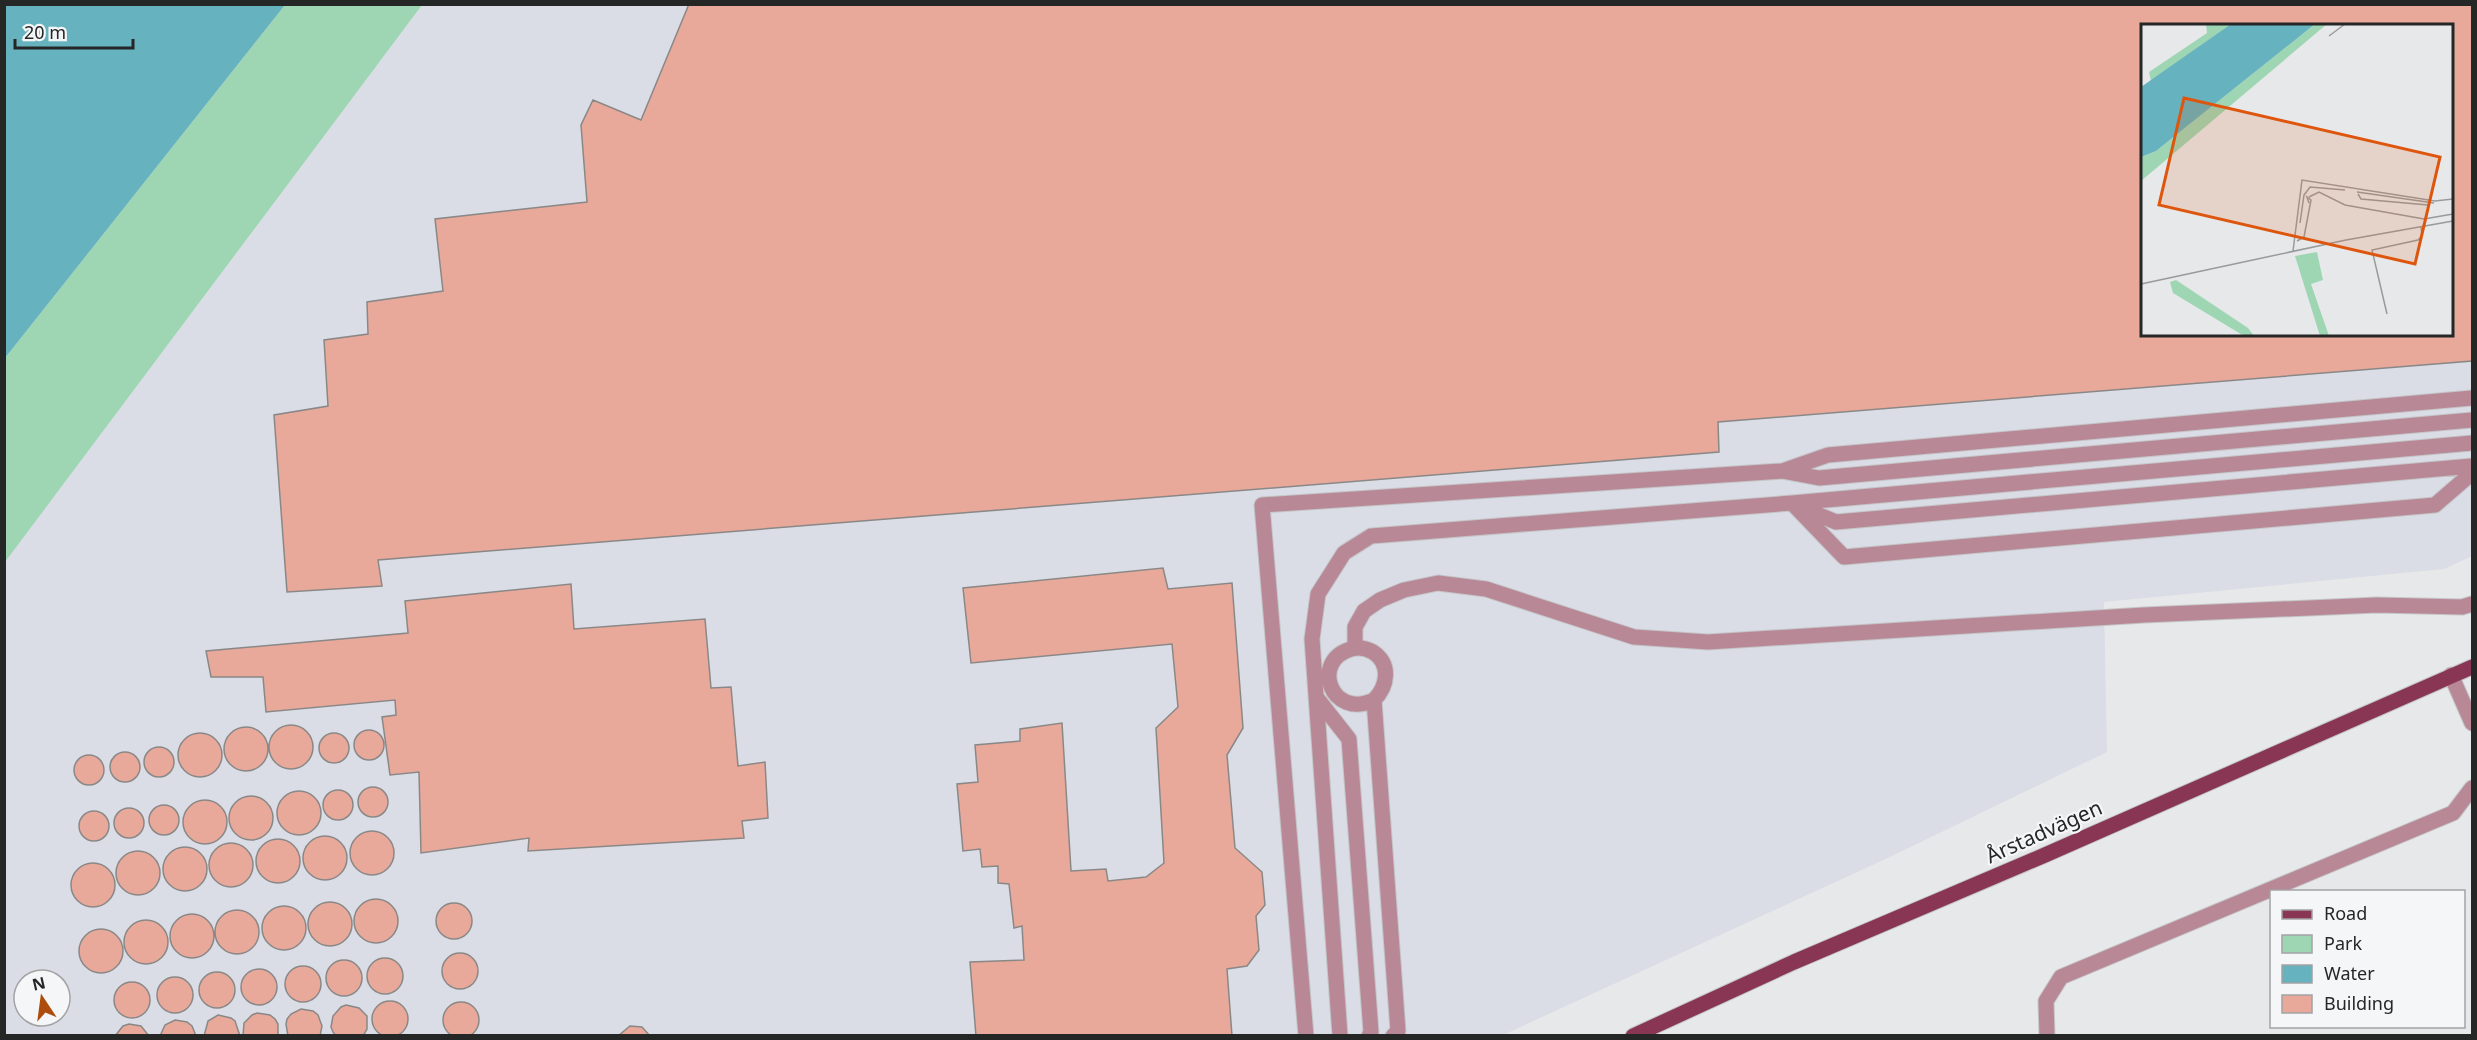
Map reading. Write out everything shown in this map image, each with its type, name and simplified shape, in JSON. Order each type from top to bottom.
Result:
[{"type":"main road","name":"Årstadvägen","points":[[1633,1035],[1794,962],[2045,855],[2472,667]]},
{"type":"lane","points":[[1782,471],[1828,455],[2472,398]]},
{"type":"lane","points":[[1306,1035],[1262,506],[1782,471],[1819,478],[2472,420]]},
{"type":"lane","points":[[1340,1035],[1312,639],[1318,594],[1344,553],[1371,536],[1792,503],[2472,443]]},
{"type":"lane","points":[[1792,503],[1836,522],[2472,466]]},
{"type":"lane","points":[[1792,503],[1844,557],[2435,505],[2472,473]]},
{"type":"lane","points":[[1355,648],[1355,627],[1364,611],[1380,600],[1404,590],[1438,583],[1486,589],[1634,637],[1708,642],[2144,615],[2378,605],[2462,607],[2472,604]]},
{"type":"lane","points":[[1374,700],[1357,705],[1348,704],[1333,692],[1328,673],[1331,663],[1337,656],[1355,648],[1373,652],[1384,666],[1385,684],[1374,700],[1398,1031],[1394,1035]]},
{"type":"lane","points":[[2451,675],[2472,723]]},
{"type":"lane","points":[[1316,696],[1349,739],[1362,895],[1371,1032],[1369,1035]]},
{"type":"lane","points":[[2047,1035],[2046,1001],[2061,977],[2453,813],[2472,788]]},
{"type":"shaded area","points":[[422,5],[2472,5],[2472,556],[2444,569],[2104,602],[2107,752],[1892,856],[1503,1035],[5,1035],[4,562]]},
{"type":"green space","points":[[285,5],[422,5],[5,562],[5,358]]},
{"type":"water","points":[[4,5],[285,5],[5,358]]},
{"type":"building","points":[[689,4],[2472,4],[2472,361],[1718,422],[1719,452],[378,560],[382,586],[287,592],[274,415],[328,406],[324,340],[368,334],[367,302],[443,291],[435,219],[587,202],[581,125],[593,100],[641,120]]},
{"type":"building","points":[[1163,568],[1168,589],[1232,583],[1243,728],[1227,755],[1235,848],[1262,872],[1265,905],[1256,916],[1259,950],[1247,966],[1227,969],[1232,1036],[976,1036],[970,962],[1024,960],[1022,926],[1014,928],[1009,884],[998,883],[998,866],[982,867],[980,849],[963,851],[957,784],[978,782],[975,745],[1020,741],[1020,729],[1062,723],[1071,871],[1106,869],[1108,881],[1146,877],[1164,863],[1156,728],[1178,707],[1172,644],[971,663],[963,588]]},
{"type":"building","points":[[571,584],[574,629],[705,619],[711,688],[731,687],[738,766],[765,762],[768,818],[742,821],[744,838],[528,851],[529,838],[421,853],[419,772],[390,775],[382,717],[396,715],[395,700],[266,712],[263,677],[211,677],[206,651],[408,633],[405,601]]},
{"type":"building","points":[[291,725],[300,726],[307,731],[312,738],[312,756],[307,763],[300,768],[291,769],[282,768],[275,763],[270,756],[269,747],[270,738],[275,731],[282,726]]},
{"type":"building","points":[[246,727],[255,728],[262,733],[267,740],[267,758],[262,765],[255,770],[246,771],[237,770],[230,765],[225,758],[224,749],[225,740],[230,733],[237,728]]},
{"type":"building","points":[[369,730],[380,734],[384,745],[380,756],[369,760],[358,756],[354,745],[358,734]]},
{"type":"building","points":[[200,733],[209,734],[216,739],[221,746],[221,764],[216,771],[209,776],[200,777],[191,776],[184,771],[179,764],[178,755],[179,746],[184,739],[191,734]]},
{"type":"building","points":[[334,733],[345,737],[349,748],[345,759],[334,763],[323,759],[319,748],[323,737]]},
{"type":"building","points":[[159,747],[170,751],[174,762],[170,773],[159,777],[148,773],[144,762],[148,751]]},
{"type":"building","points":[[125,752],[136,756],[140,767],[136,778],[125,782],[114,778],[110,767],[114,756]]},
{"type":"building","points":[[89,755],[100,759],[104,770],[100,781],[89,785],[78,781],[74,770],[78,759]]},
{"type":"building","points":[[373,787],[384,791],[388,802],[384,813],[373,817],[362,813],[358,802],[362,791]]},
{"type":"building","points":[[338,790],[349,794],[353,805],[349,816],[338,820],[327,816],[323,805],[327,794]]},
{"type":"building","points":[[299,791],[308,792],[315,797],[320,804],[320,822],[315,829],[308,834],[299,835],[290,834],[283,829],[278,822],[277,813],[278,804],[283,797],[290,792]]},
{"type":"building","points":[[251,796],[260,797],[267,802],[272,809],[272,827],[267,834],[260,839],[251,840],[242,839],[235,834],[230,827],[229,818],[230,809],[235,802],[242,797]]},
{"type":"building","points":[[205,800],[214,801],[221,806],[226,813],[226,831],[221,838],[214,843],[205,844],[196,843],[189,838],[184,831],[183,822],[184,813],[189,806],[196,801]]},
{"type":"building","points":[[164,805],[175,809],[179,820],[175,831],[164,835],[153,831],[149,820],[153,809]]},
{"type":"building","points":[[129,808],[140,812],[144,823],[140,834],[129,838],[118,834],[114,823],[118,812]]},
{"type":"building","points":[[94,811],[105,815],[109,826],[105,837],[94,841],[83,837],[79,826],[83,815]]},
{"type":"building","points":[[372,831],[381,832],[388,837],[393,844],[393,862],[388,869],[381,874],[372,875],[363,874],[356,869],[351,862],[350,853],[351,844],[356,837],[363,832]]},
{"type":"building","points":[[325,836],[334,837],[341,842],[346,849],[346,867],[341,874],[334,879],[325,880],[316,879],[309,874],[304,867],[303,858],[304,849],[309,842],[316,837]]},
{"type":"building","points":[[278,839],[287,840],[294,845],[299,852],[299,870],[294,877],[287,882],[278,883],[269,882],[262,877],[257,870],[256,861],[257,852],[262,845],[269,840]]},
{"type":"building","points":[[231,843],[240,844],[247,849],[252,856],[252,874],[247,881],[240,886],[231,887],[222,886],[215,881],[210,874],[209,865],[210,856],[215,849],[222,844]]},
{"type":"building","points":[[185,847],[194,848],[201,853],[206,860],[206,878],[201,885],[194,890],[185,891],[176,890],[169,885],[164,878],[163,869],[164,860],[169,853],[176,848]]},
{"type":"building","points":[[138,851],[147,852],[154,857],[159,864],[159,882],[154,889],[147,894],[138,895],[129,894],[122,889],[117,882],[116,873],[117,864],[122,857],[129,852]]},
{"type":"building","points":[[93,863],[102,864],[109,869],[114,876],[114,894],[109,901],[102,906],[93,907],[84,906],[77,901],[72,894],[71,885],[72,876],[77,869],[84,864]]},
{"type":"building","points":[[376,899],[385,900],[392,905],[397,912],[397,930],[392,937],[385,942],[376,943],[367,942],[360,937],[355,930],[354,921],[355,912],[360,905],[367,900]]},
{"type":"building","points":[[330,902],[339,903],[346,908],[351,915],[351,933],[346,940],[339,945],[330,946],[321,945],[314,940],[309,933],[308,924],[309,915],[314,908],[321,903]]},
{"type":"building","points":[[454,903],[467,908],[472,921],[467,934],[454,939],[441,934],[436,921],[441,908]]},
{"type":"building","points":[[284,906],[293,907],[300,912],[305,919],[305,937],[300,944],[293,949],[284,950],[275,949],[268,944],[263,937],[262,928],[263,919],[268,912],[275,907]]},
{"type":"building","points":[[237,910],[246,911],[253,916],[258,923],[258,941],[253,948],[246,953],[237,954],[228,953],[221,948],[216,941],[215,932],[216,923],[221,916],[228,911]]},
{"type":"building","points":[[192,914],[201,915],[208,920],[213,927],[213,945],[208,952],[201,957],[192,958],[183,957],[176,952],[171,945],[170,936],[171,927],[176,920],[183,915]]},
{"type":"building","points":[[146,920],[155,921],[162,926],[167,933],[167,951],[162,958],[155,963],[146,964],[137,963],[130,958],[125,951],[124,942],[125,933],[130,926],[137,921]]},
{"type":"building","points":[[101,929],[110,930],[117,935],[122,942],[122,960],[117,967],[110,972],[101,973],[92,972],[85,967],[80,960],[79,951],[80,942],[85,935],[92,930]]},
{"type":"building","points":[[460,953],[473,958],[478,971],[473,984],[460,989],[447,984],[442,971],[447,958]]},
{"type":"building","points":[[385,958],[398,963],[403,976],[398,989],[385,994],[372,989],[367,976],[372,963]]},
{"type":"building","points":[[344,960],[357,965],[362,978],[357,991],[344,996],[331,991],[326,978],[331,965]]},
{"type":"building","points":[[303,966],[316,971],[321,984],[316,997],[303,1002],[290,997],[285,984],[290,971]]},
{"type":"building","points":[[259,969],[272,974],[277,987],[272,1000],[259,1005],[246,1000],[241,987],[246,974]]},
{"type":"building","points":[[217,972],[230,977],[235,990],[230,1003],[217,1008],[204,1003],[199,990],[204,977]]},
{"type":"building","points":[[175,977],[188,982],[193,995],[188,1008],[175,1013],[162,1008],[157,995],[162,982]]},
{"type":"building","points":[[132,982],[145,987],[150,1000],[145,1013],[132,1018],[119,1013],[114,1000],[119,987]]},
{"type":"building","points":[[390,1001],[403,1006],[408,1019],[403,1032],[390,1037],[377,1032],[372,1019],[377,1006]]},
{"type":"building","points":[[461,1002],[474,1007],[479,1020],[474,1033],[461,1038],[448,1033],[443,1020],[448,1007]]},
{"type":"building","points":[[346,1005],[359,1008],[367,1016],[367,1029],[363,1036],[336,1036],[333,1032],[331,1027],[333,1016]]},
{"type":"building","points":[[301,1009],[313,1011],[318,1015],[322,1026],[320,1036],[288,1036],[287,1019]]},
{"type":"building","points":[[257,1013],[270,1015],[275,1019],[278,1024],[278,1036],[243,1036],[244,1023]]},
{"type":"building","points":[[218,1015],[235,1021],[240,1036],[204,1036],[208,1021]]},
{"type":"building","points":[[175,1020],[187,1022],[192,1026],[196,1036],[160,1036],[165,1025]]},
{"type":"building","points":[[129,1024],[141,1026],[149,1036],[115,1036],[123,1026]]},
{"type":"building","points":[[630,1026],[642,1027],[650,1036],[618,1036]]}]
